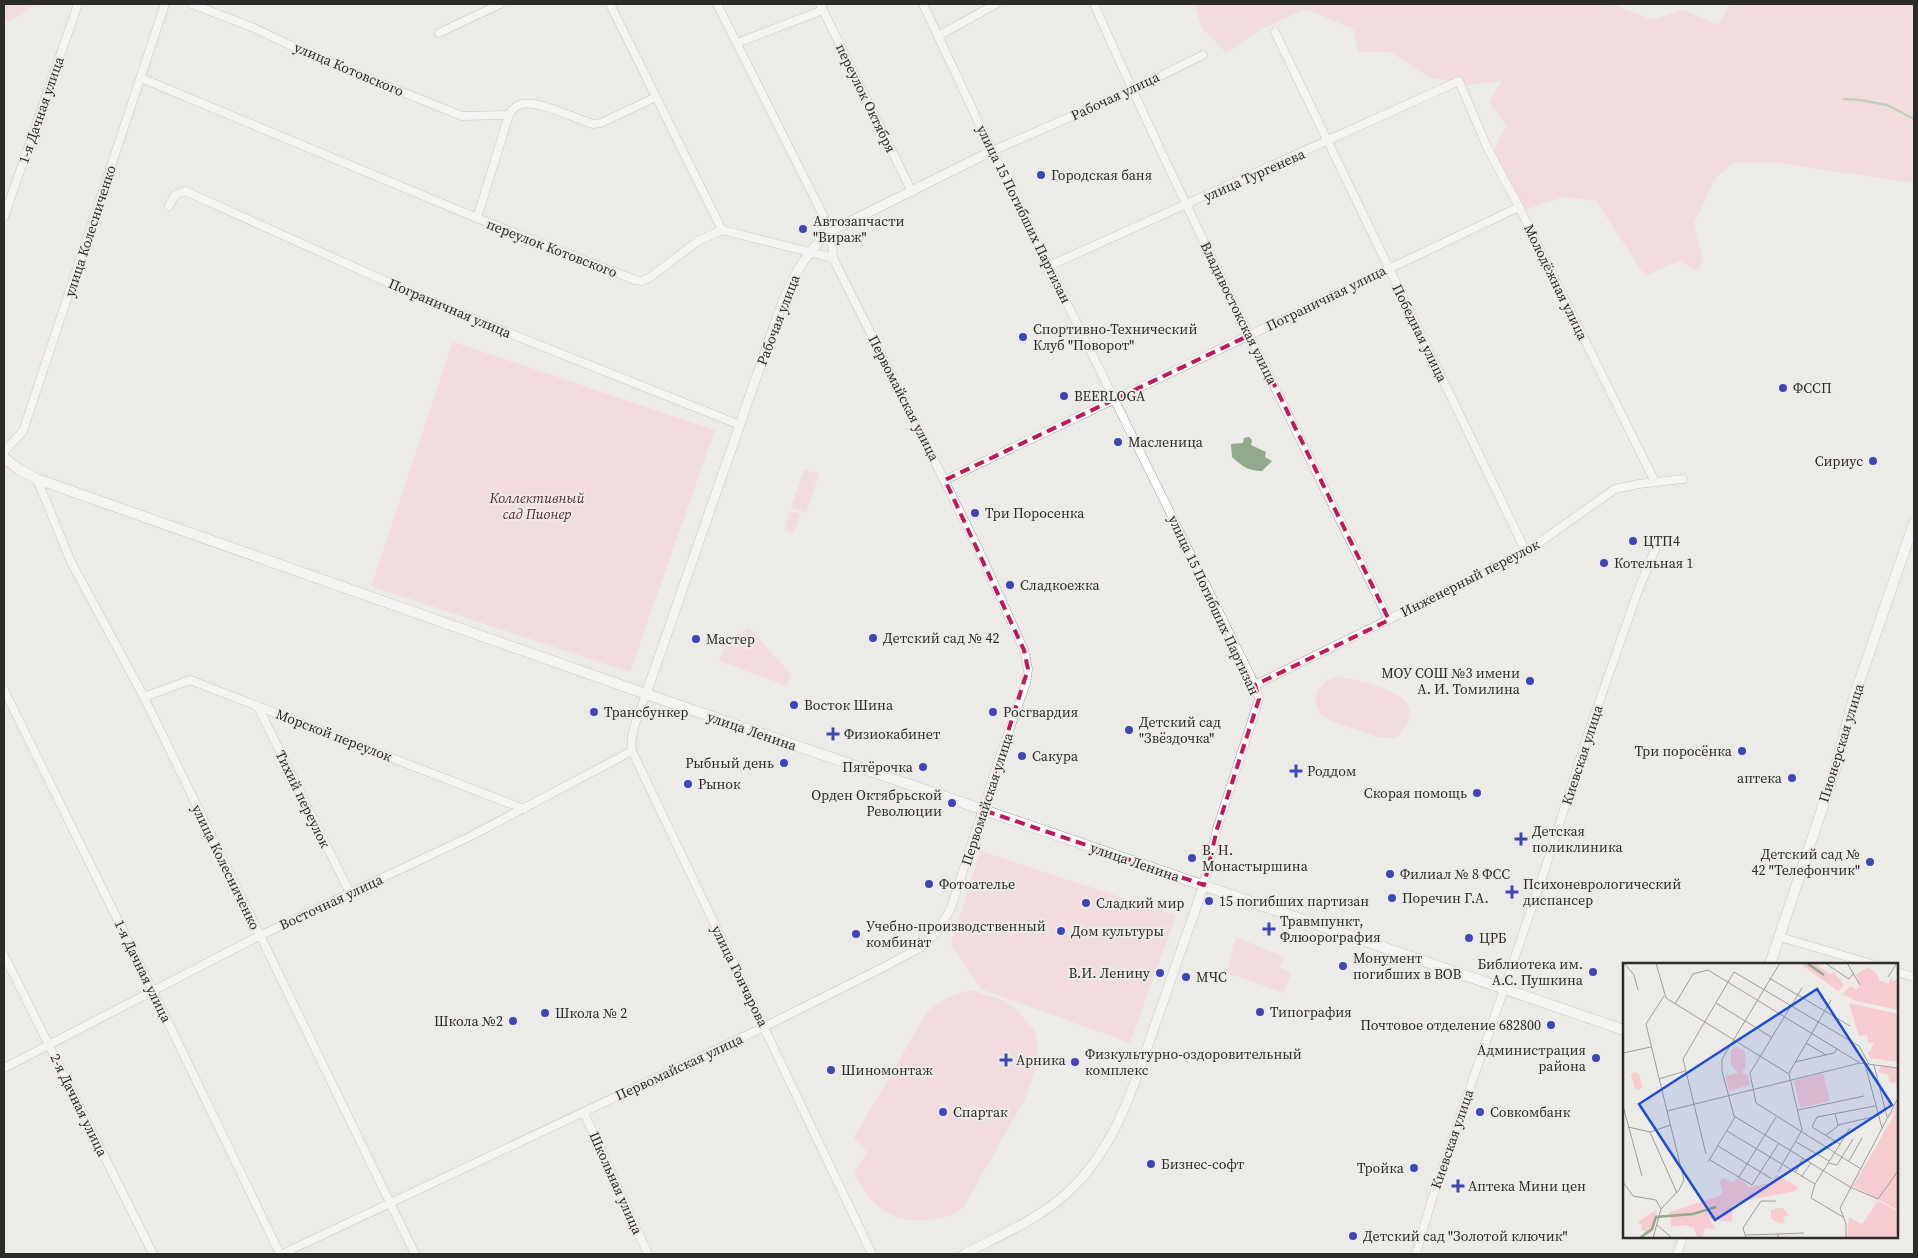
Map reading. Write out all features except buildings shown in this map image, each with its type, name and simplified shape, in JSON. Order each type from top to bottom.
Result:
[{"type":"main road","name":"улица Ленина","points":[[4,458],[20,470],[37,479],[646,694],[1623,1030]]},
{"type":"main road","name":"Пионерская улица","points":[[1770,963],[1834,773],[1854,696],[1914,523]]},
{"type":"street","name":"1-я Дачная улица","points":[[4,217],[78,4]]},
{"type":"street","name":"улица Колесниченко","points":[[4,452],[23,431],[164,4]]},
{"type":"street","name":"улица Котовского","points":[[192,4],[254,28],[313,56],[462,116],[509,115]]},
{"type":"street","points":[[439,33],[500,4]]},
{"type":"street","points":[[610,4],[722,230],[833,258]]},
{"type":"street","name":"Первомайская улица","points":[[281,1254],[764,1027],[923,946],[938,931],[951,908],[1026,683],[1028,669],[1020,641],[976,544],[833,258],[831,231],[717,4]]},
{"type":"street","name":"улица 15 Погибших Партизан","points":[[923,4],[992,151],[1255,685],[1259,699],[1217,829],[1204,886],[1129,1099],[1108,1142],[1090,1169],[1068,1192],[1046,1210],[964,1254]]},
{"type":"street","points":[[938,36],[996,4]]},
{"type":"street","name":"Владивостокская улица","points":[[1094,4],[1186,205],[1388,620]]},
{"type":"street","points":[[737,44],[821,7]]},
{"type":"street","name":"переулок Октября","points":[[821,7],[912,192]]},
{"type":"street","name":"Победная улица","points":[[1275,32],[1526,552]]},
{"type":"street","name":"Рабочая улица","points":[[646,694],[778,316],[793,276],[810,251],[831,231],[992,151],[1132,90],[1203,55]]},
{"type":"street","name":"переулок Котовского","points":[[141,78],[477,218],[635,280],[642,281],[649,278],[698,242],[722,230]]},
{"type":"street","name":"улица Тургенева","points":[[1049,266],[1328,142],[1459,81]]},
{"type":"street","name":"Молодёжная улица","points":[[1459,81],[1487,146],[1519,207],[1654,482]]},
{"type":"street","points":[[477,218],[509,115],[515,107],[522,104],[535,104],[592,124],[601,123],[656,97]]},
{"type":"street","name":"Пограничная улица","points":[[169,206],[175,195],[184,191],[436,304],[740,425]]},
{"type":"street","name":"Пограничная улица","points":[[944,480],[1519,207]]},
{"type":"street","name":"улица Колесниченко","points":[[37,479],[71,562],[144,697],[415,1254]]},
{"type":"street","name":"Инженерный переулок","points":[[1255,685],[1526,552],[1615,489],[1683,479]]},
{"type":"street","name":"Киевская улица","points":[[1416,1254],[1432,1199],[1542,878],[1589,731],[1638,591],[1658,542]]},
{"type":"street","name":"Морской переулок","points":[[144,697],[190,680],[524,809]]},
{"type":"street","name":"1-я Дачная улица","points":[[4,690],[281,1254]]},
{"type":"street","points":[[632,752],[631,745],[634,728],[646,694]]},
{"type":"street","name":"Тихий переулок","points":[[257,705],[350,893]]},
{"type":"street","name":"Восточная улица","points":[[4,1068],[259,936],[471,836],[632,752]]},
{"type":"street","name":"улица Гончарова","points":[[632,752],[872,1254]]},
{"type":"street","points":[[1780,937],[1869,963]]},
{"type":"street","name":"2-я Дачная улица","points":[[4,955],[153,1254]]},
{"type":"street","points":[[1898,972],[1914,977]]},
{"type":"street","name":"Школьная улица","points":[[584,1113],[648,1254]]},
{"type":"street","points":[[1677,1254],[1683,1238]]},
{"type":"highlighted area","points":[[1250,335],[1389,620],[1255,685],[1259,699],[1217,829],[1204,885],[983,810],[1028,669],[1024,650],[945,480]]},
{"type":"green space","points":[[4,4],[35,4],[16,18],[4,22]]},
{"type":"green space","points":[[1194,4],[1611,4],[1653,20],[1683,10],[1718,25],[1730,4],[1914,4],[1914,183],[1772,162],[1733,163],[1714,180],[1694,224],[1703,262],[1697,271],[1679,261],[1645,276],[1596,201],[1563,197],[1524,210],[1493,151],[1507,125],[1489,102],[1502,81],[1468,85],[1429,77],[1390,52],[1358,52],[1353,29],[1306,9],[1263,28],[1226,53],[1202,28]]},
{"type":"green space","name":"Коллективный сад Пионер","points":[[453,342],[715,430],[630,672],[371,586]]},
{"type":"green space","points":[[804,469],[819,474],[806,513],[791,508]]},
{"type":"green space","points":[[790,511],[800,514],[794,533],[784,530]]},
{"type":"green space","points":[[749,628],[791,674],[787,686],[719,661],[726,642]]},
{"type":"green space","points":[[1339,676],[1382,688],[1396,694],[1405,701],[1410,711],[1407,723],[1396,738],[1381,738],[1330,721],[1320,713],[1315,703],[1318,690],[1327,680]]},
{"type":"green space","points":[[980,851],[1176,915],[1130,1043],[981,989],[951,944]]},
{"type":"green space","points":[[1236,937],[1284,957],[1280,968],[1291,973],[1284,993],[1227,973]]},
{"type":"green space","name":"Спартак","points":[[970,990],[1005,1001],[1018,1011],[1035,1031],[1038,1053],[1025,1099],[963,1208],[950,1215],[927,1220],[913,1220],[891,1215],[874,1203],[854,1173],[867,1152],[854,1138],[926,1014],[946,999]]},
{"type":"shaded area","points":[[1249,437],[1252,440],[1251,445],[1266,452],[1265,457],[1272,461],[1262,471],[1246,467],[1232,457],[1231,444],[1243,443],[1244,438]]},
{"type":"waterway","points":[[1844,99],[1887,105],[1914,119]]},
{"type":"place","name":"Городская баня","points":[[1041,175]]},
{"type":"place","name":"Автозапчасти \"Вираж\"","points":[[803,229]]},
{"type":"place","name":"Спортивно-Технический Клуб \"Поворот\"","points":[[1023,337]]},
{"type":"place","name":"ФССП","points":[[1783,388]]},
{"type":"place","name":"BEERLOGA","points":[[1064,396]]},
{"type":"place","name":"Масленица","points":[[1118,442]]},
{"type":"place","name":"Сириус","points":[[1873,461]]},
{"type":"place","name":"Три Поросенка","points":[[975,513]]},
{"type":"place","name":"ЦТП4","points":[[1633,541]]},
{"type":"place","name":"Котельная 1","points":[[1604,563]]},
{"type":"place","name":"Сладкоежка","points":[[1010,585]]},
{"type":"place","name":"Детский сад № 42","points":[[873,638]]},
{"type":"place","name":"Мастер","points":[[696,639]]},
{"type":"place","name":"МОУ СОШ №3 имени А. И. Томилина","points":[[1530,681]]},
{"type":"place","name":"Восток Шина","points":[[794,705]]},
{"type":"place","name":"Трансбункер","points":[[594,712]]},
{"type":"place","name":"Росгвардия","points":[[993,712]]},
{"type":"place","name":"Детский сад \"Звёздочка\"","points":[[1129,730]]},
{"type":"place","name":"Физиокабинет","points":[[833,734]]},
{"type":"place","name":"Три поросёнка","points":[[1742,751]]},
{"type":"place","name":"Сакура","points":[[1022,756]]},
{"type":"place","name":"Рыбный день","points":[[784,763]]},
{"type":"place","name":"Пятёрочка","points":[[923,767]]},
{"type":"place","name":"Роддом","points":[[1296,771]]},
{"type":"place","name":"аптека","points":[[1792,778]]},
{"type":"place","name":"Рынок","points":[[688,784]]},
{"type":"place","name":"Скорая помощь","points":[[1477,793]]},
{"type":"place","name":"Орден Октябрьской Революции","points":[[952,803]]},
{"type":"place","name":"Детская поликлиника","points":[[1521,839]]},
{"type":"place","name":"В. Н. Монастыршина","points":[[1192,858]]},
{"type":"place","name":"Детский сад № 42 \"Телефончик\"","points":[[1870,862]]},
{"type":"place","name":"Филиал № 8 ФСС","points":[[1390,874]]},
{"type":"place","name":"Фотоателье","points":[[929,884]]},
{"type":"place","name":"Психоневрологический диспансер","points":[[1512,892]]},
{"type":"place","name":"Поречин Г.А.","points":[[1392,898]]},
{"type":"place","name":"15 погибших партизан","points":[[1209,901]]},
{"type":"place","name":"Сладкий мир","points":[[1086,903]]},
{"type":"place","name":"Травмпункт, Флюорография","points":[[1269,929]]},
{"type":"place","name":"Дом культуры","points":[[1061,931]]},
{"type":"place","name":"Учебно-производственный комбинат","points":[[856,934]]},
{"type":"place","name":"ЦРБ","points":[[1469,938]]},
{"type":"place","name":"Монумент погибших в ВОВ","points":[[1343,966]]},
{"type":"place","name":"Библиотека им. А.С. Пушкина","points":[[1593,972]]},
{"type":"place","name":"В.И. Ленину","points":[[1160,973]]},
{"type":"place","name":"МЧС","points":[[1186,977]]},
{"type":"place","name":"Типография","points":[[1260,1012]]},
{"type":"place","name":"Школа № 2","points":[[545,1013]]},
{"type":"place","name":"Школа №2","points":[[513,1021]]},
{"type":"place","name":"Почтовое отделение 682800","points":[[1551,1025]]},
{"type":"place","name":"Администрация района","points":[[1596,1058]]},
{"type":"place","name":"Арника","points":[[1006,1060]]},
{"type":"place","name":"Физкультурно-оздоровительный комплекс","points":[[1075,1062]]},
{"type":"place","name":"Шиномонтаж","points":[[831,1070]]},
{"type":"place","name":"Спартак","points":[[943,1112]]},
{"type":"place","name":"Совкомбанк","points":[[1480,1112]]},
{"type":"place","name":"Бизнес-софт","points":[[1151,1164]]},
{"type":"place","name":"Тройка","points":[[1414,1168]]},
{"type":"place","name":"Aптека Mини цен","points":[[1458,1186]]},
{"type":"place","name":"Детский сад \"Золотой ключик\"","points":[[1353,1236]]}]
